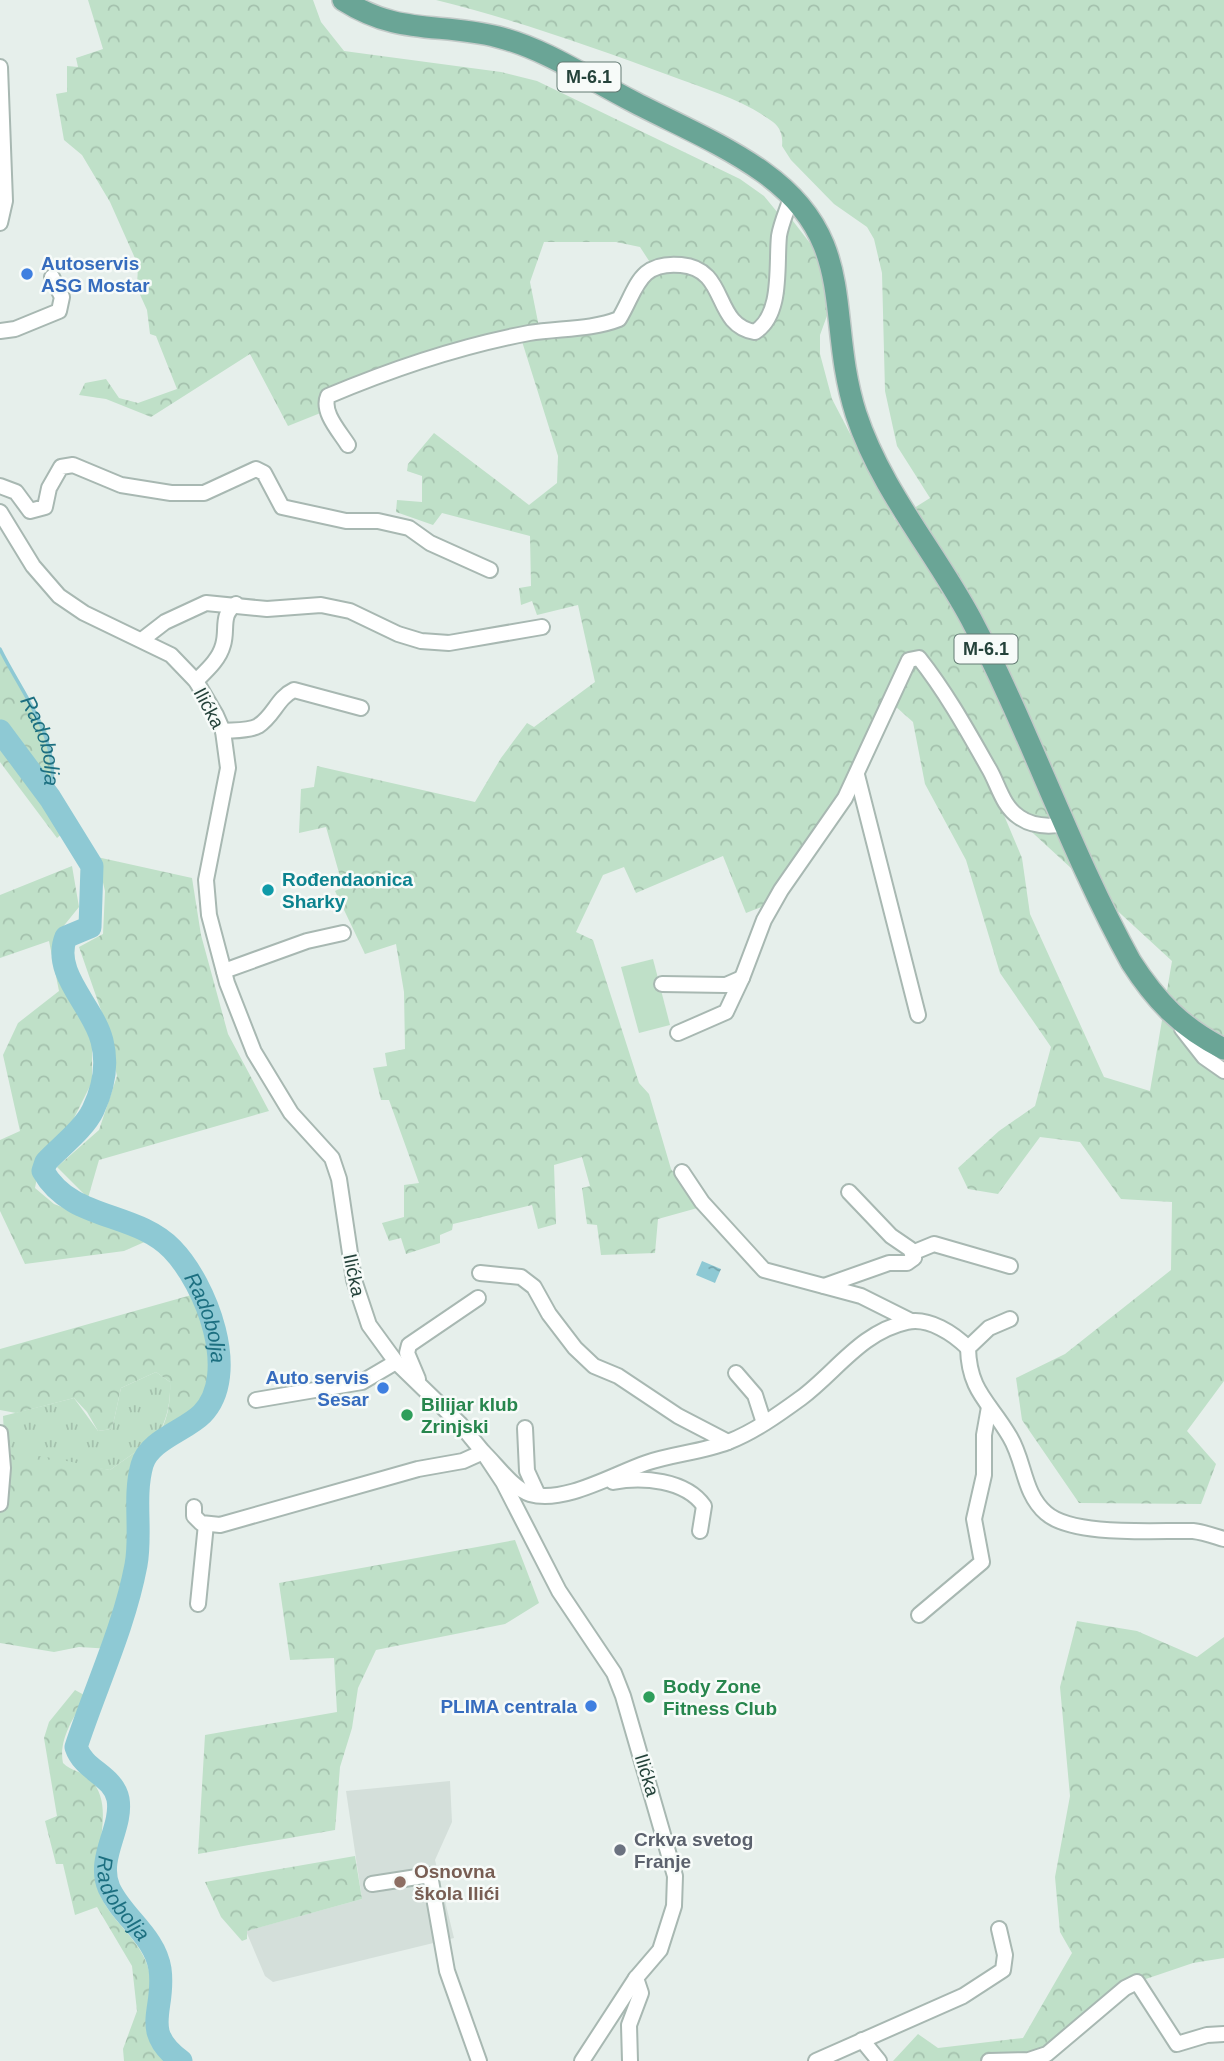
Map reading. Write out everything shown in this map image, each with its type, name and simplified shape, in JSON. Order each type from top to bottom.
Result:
[{"type":"main road","name":"M-6.1","points":[[343,0],[376,18],[403,26],[465,31],[501,38],[570,66],[734,154],[792,195],[808,215],[832,262],[849,382],[856,412],[877,466],[970,616],[1131,962],[1151,993],[1175,1019],[1224,1049]]},
{"type":"street","points":[[0,67],[5,201],[0,223]]},
{"type":"street","points":[[348,445],[327,412],[325,402],[328,396],[478,344],[531,333],[605,324],[619,319],[643,274],[660,264],[692,266],[704,272],[713,281],[733,321],[742,330],[755,332],[766,326],[779,263],[779,234],[792,195]]},
{"type":"street","points":[[0,331],[15,330],[59,311],[62,297],[52,277]]},
{"type":"street","points":[[0,486],[16,492],[30,511],[39,511],[44,507],[49,488],[61,467],[73,465],[121,485],[171,493],[204,493],[256,469],[264,473],[282,507],[346,522],[377,521],[409,528],[430,543],[490,570]]},
{"type":"street","name":"Ilićka","points":[[0,512],[33,566],[59,596],[110,626],[143,639],[171,655],[196,681],[223,731],[228,768],[206,880],[209,915],[224,971],[254,1052],[291,1113],[332,1158],[339,1179],[360,1305],[369,1325],[396,1362],[483,1452],[503,1482],[554,1581],[614,1673],[651,1784],[675,1876],[674,1906],[660,1950],[636,1978],[582,2061]]},
{"type":"street","points":[[143,639],[165,622],[206,603],[267,609],[321,605],[350,611],[398,634],[421,641],[449,643],[542,627]]},
{"type":"street","points":[[196,681],[218,656],[224,644],[225,619],[236,604]]},
{"type":"street","points":[[678,1033],[726,1012],[764,920],[781,890],[824,832],[857,775],[901,671],[909,660],[919,658],[949,700],[1004,801],[1018,817],[1045,827],[1065,824]]},
{"type":"street","points":[[223,731],[256,727],[274,711],[282,696],[294,690],[361,708]]},
{"type":"street","points":[[857,775],[918,1015]]},
{"type":"street","points":[[224,971],[307,941],[343,933]]},
{"type":"street","points":[[662,984],[726,985],[742,978]]},
{"type":"street","points":[[1175,1019],[1204,1057],[1224,1071]]},
{"type":"street","points":[[682,1172],[702,1202],[764,1270],[861,1296],[911,1321],[951,1331],[968,1348],[975,1388],[1013,1443],[1027,1486],[1046,1514],[1079,1527],[1139,1532],[1196,1531],[1224,1539]]},
{"type":"street","points":[[824,1286],[889,1264],[907,1264],[914,1258],[849,1192]]},
{"type":"street","points":[[912,1253],[934,1244],[1010,1266]]},
{"type":"street","points":[[480,1273],[521,1277],[534,1287],[562,1331],[594,1366],[618,1376],[678,1416],[728,1442]]},
{"type":"street","points":[[419,1384],[407,1353],[409,1345],[478,1298]]},
{"type":"street","points":[[968,1348],[989,1328],[1010,1319]]},
{"type":"street","points":[[594,1486],[646,1463],[728,1442],[764,1423],[801,1398],[859,1346],[891,1326],[911,1321]]},
{"type":"street","points":[[256,1400],[362,1382],[396,1362]]},
{"type":"street","points":[[736,1373],[755,1395],[764,1423]]},
{"type":"street","points":[[919,1615],[982,1562],[974,1519],[984,1475],[984,1435],[989,1407]]},
{"type":"street","points":[[525,1428],[527,1471],[538,1495]]},
{"type":"street","points":[[0,1433],[3,1468],[0,1504]]},
{"type":"street","points":[[194,1507],[194,1516],[206,1524],[220,1525],[418,1469],[463,1461],[483,1452],[519,1488],[538,1495],[556,1495],[626,1480],[677,1485],[695,1494],[704,1506],[700,1531]]},
{"type":"street","points":[[198,1604],[206,1524]]},
{"type":"street","points":[[372,1884],[430,1875],[447,1971],[479,2061]]},
{"type":"street","points":[[816,2061],[963,1996],[1003,1970],[1005,1955],[999,1929]]},
{"type":"street","points":[[630,2061],[629,2025],[641,1993],[636,1978]]},
{"type":"street","points":[[989,2061],[1029,2060],[1047,2054],[1125,1988],[1137,1982],[1177,2044],[1207,2035],[1224,2035]]},
{"type":"street","points":[[862,2040],[879,2061]]},
{"type":"shaded area","name":"Osnovna škola Ilići","points":[[450,1781],[452,1822],[435,1860],[454,1938],[273,1982],[265,1976],[246,1931],[362,1899],[346,1791]]},
{"type":"green space","points":[[88,0],[313,0],[321,22],[344,51],[501,72],[537,81],[740,179],[764,196],[778,213],[786,212],[813,247],[832,302],[820,335],[820,354],[832,399],[895,520],[930,498],[897,446],[885,391],[882,273],[874,239],[867,227],[834,204],[791,160],[782,146],[781,133],[776,124],[750,107],[711,90],[583,44],[436,0],[1224,0],[1224,1381],[1187,1431],[1216,1464],[1201,1504],[1079,1503],[1022,1420],[1016,1378],[1065,1354],[1171,1270],[1172,1202],[1121,1199],[1080,1142],[1040,1137],[998,1194],[968,1189],[958,1168],[999,1131],[1035,1106],[1051,1047],[1000,973],[966,860],[925,784],[913,722],[895,706],[780,900],[746,913],[723,856],[636,893],[624,867],[603,875],[576,932],[593,940],[639,1083],[649,1094],[671,1169],[701,1207],[658,1219],[655,1253],[601,1255],[597,1225],[587,1224],[582,1188],[590,1186],[582,1157],[554,1165],[556,1224],[538,1229],[532,1205],[453,1224],[452,1230],[440,1235],[440,1243],[406,1254],[401,1238],[389,1241],[382,1223],[404,1217],[404,1185],[419,1183],[389,1100],[381,1100],[373,1068],[387,1066],[385,1053],[405,1049],[404,992],[396,944],[365,954],[335,891],[343,887],[326,827],[299,833],[301,789],[314,787],[317,766],[475,802],[501,758],[527,723],[534,727],[595,682],[578,605],[537,615],[532,601],[521,605],[519,588],[531,586],[530,536],[442,513],[433,525],[396,512],[397,500],[422,502],[422,476],[407,471],[408,464],[434,433],[529,505],[557,483],[558,456],[520,335],[328,396],[323,412],[288,426],[250,354],[151,417],[106,399],[79,395],[85,383],[106,379],[119,398],[138,403],[177,389],[156,336],[150,334],[147,310],[137,288],[138,265],[110,202],[82,155],[64,140],[56,94],[67,92],[67,66],[78,67],[76,58],[103,49]],"holes":[[[544,242],[616,242],[640,247],[653,267],[619,319],[540,332],[530,282]],[[998,801],[1172,961],[1150,1091],[1104,1077],[1030,914],[1022,858]]]},
{"type":"green space","points":[[0,649],[46,729],[53,767],[50,798],[69,828],[57,838],[0,762]]},
{"type":"green space","points":[[97,857],[192,878],[201,935],[228,1034],[269,1111],[99,1160],[88,1198],[57,1167],[99,1130],[117,1076],[103,1016],[79,947],[103,934],[105,891]]},
{"type":"green space","points":[[72,866],[79,907],[62,928],[55,948],[67,988],[92,1043],[92,1082],[73,1120],[41,1156],[35,1188],[54,1204],[149,1240],[124,1251],[25,1264],[0,1211],[0,1140],[20,1131],[3,1055],[18,1023],[59,991],[49,941],[0,958],[0,895]]},
{"type":"green space","points":[[653,959],[670,1025],[639,1033],[621,967]]},
{"type":"green space","points":[[202,1292],[219,1349],[218,1387],[203,1414],[150,1451],[160,1434],[169,1401],[170,1382],[156,1372],[121,1388],[112,1429],[98,1431],[87,1412],[74,1398],[16,1413],[0,1410],[0,1349]]},
{"type":"green space","points":[[156,1372],[170,1382],[169,1401],[162,1426],[149,1451],[134,1453],[110,1470],[5,1455],[3,1416],[74,1398],[98,1431],[112,1429],[121,1388]]},
{"type":"green space","points":[[150,1451],[143,1462],[139,1487],[137,1563],[112,1649],[79,1647],[54,1652],[0,1643],[0,1484],[5,1455],[45,1457],[110,1470],[134,1453]]},
{"type":"green space","points":[[515,1540],[539,1603],[505,1624],[376,1650],[358,1688],[352,1728],[340,1767],[335,1830],[198,1854],[205,1735],[337,1712],[334,1658],[290,1660],[279,1583]]},
{"type":"green space","points":[[1077,1621],[1137,1631],[1197,1657],[1224,1637],[1224,1958],[1193,1963],[1137,1982],[1043,2061],[893,2061],[918,2034],[938,2048],[1023,2038],[1072,1953],[1060,1932],[1055,1877],[1070,1796],[1060,1687]]},
{"type":"green space","points":[[75,1690],[86,1696],[65,1737],[63,1763],[90,1779],[98,1791],[103,1821],[98,1885],[107,1908],[146,1960],[151,1983],[150,2029],[159,2051],[168,2061],[124,2061],[123,2049],[137,2011],[132,1966],[97,1907],[75,1915],[63,1864],[56,1864],[45,1821],[57,1816],[44,1738],[49,1722]]},
{"type":"green space","points":[[355,1856],[362,1899],[247,1931],[247,1939],[242,1941],[221,1917],[205,1882]]},
{"type":"water","points":[[702,1261],[721,1269],[715,1283],[696,1275]]},
{"type":"waterway","name":"Radobolja","points":[[0,649],[30,702],[46,738],[53,777],[50,798]]},
{"type":"waterway","name":"Radobolja","points":[[0,731],[50,798],[92,866],[90,927],[66,937],[63,950],[69,977],[98,1028],[105,1059],[104,1076],[97,1102],[89,1117],[46,1162],[43,1171],[55,1187],[70,1199],[86,1208],[140,1228],[172,1249],[185,1264],[207,1306],[219,1353],[219,1376],[213,1397],[202,1414],[160,1442],[146,1456],[142,1465],[138,1490],[138,1553],[131,1588],[76,1747],[85,1762],[110,1784],[118,1799],[119,1810],[107,1854],[106,1877],[115,1898],[152,1946],[157,1957],[161,1983],[157,2029],[168,2050],[181,2061]]},
{"type":"place","name":"Autoservis ASG Mostar","points":[[27,274]]},
{"type":"place","name":"Rođendaonica Sharky","points":[[268,890]]},
{"type":"place","name":"Auto servis Sesar","points":[[383,1388]]},
{"type":"place","name":"Bilijar klub Zrinjski","points":[[407,1415]]},
{"type":"place","name":"Body Zone Fitness Club","points":[[649,1697]]},
{"type":"place","name":"PLIMA centrala","points":[[591,1706]]},
{"type":"place","name":"Crkva svetog Franje","points":[[620,1850]]},
{"type":"place","name":"Osnovna škola Ilići","points":[[400,1882]]}]
